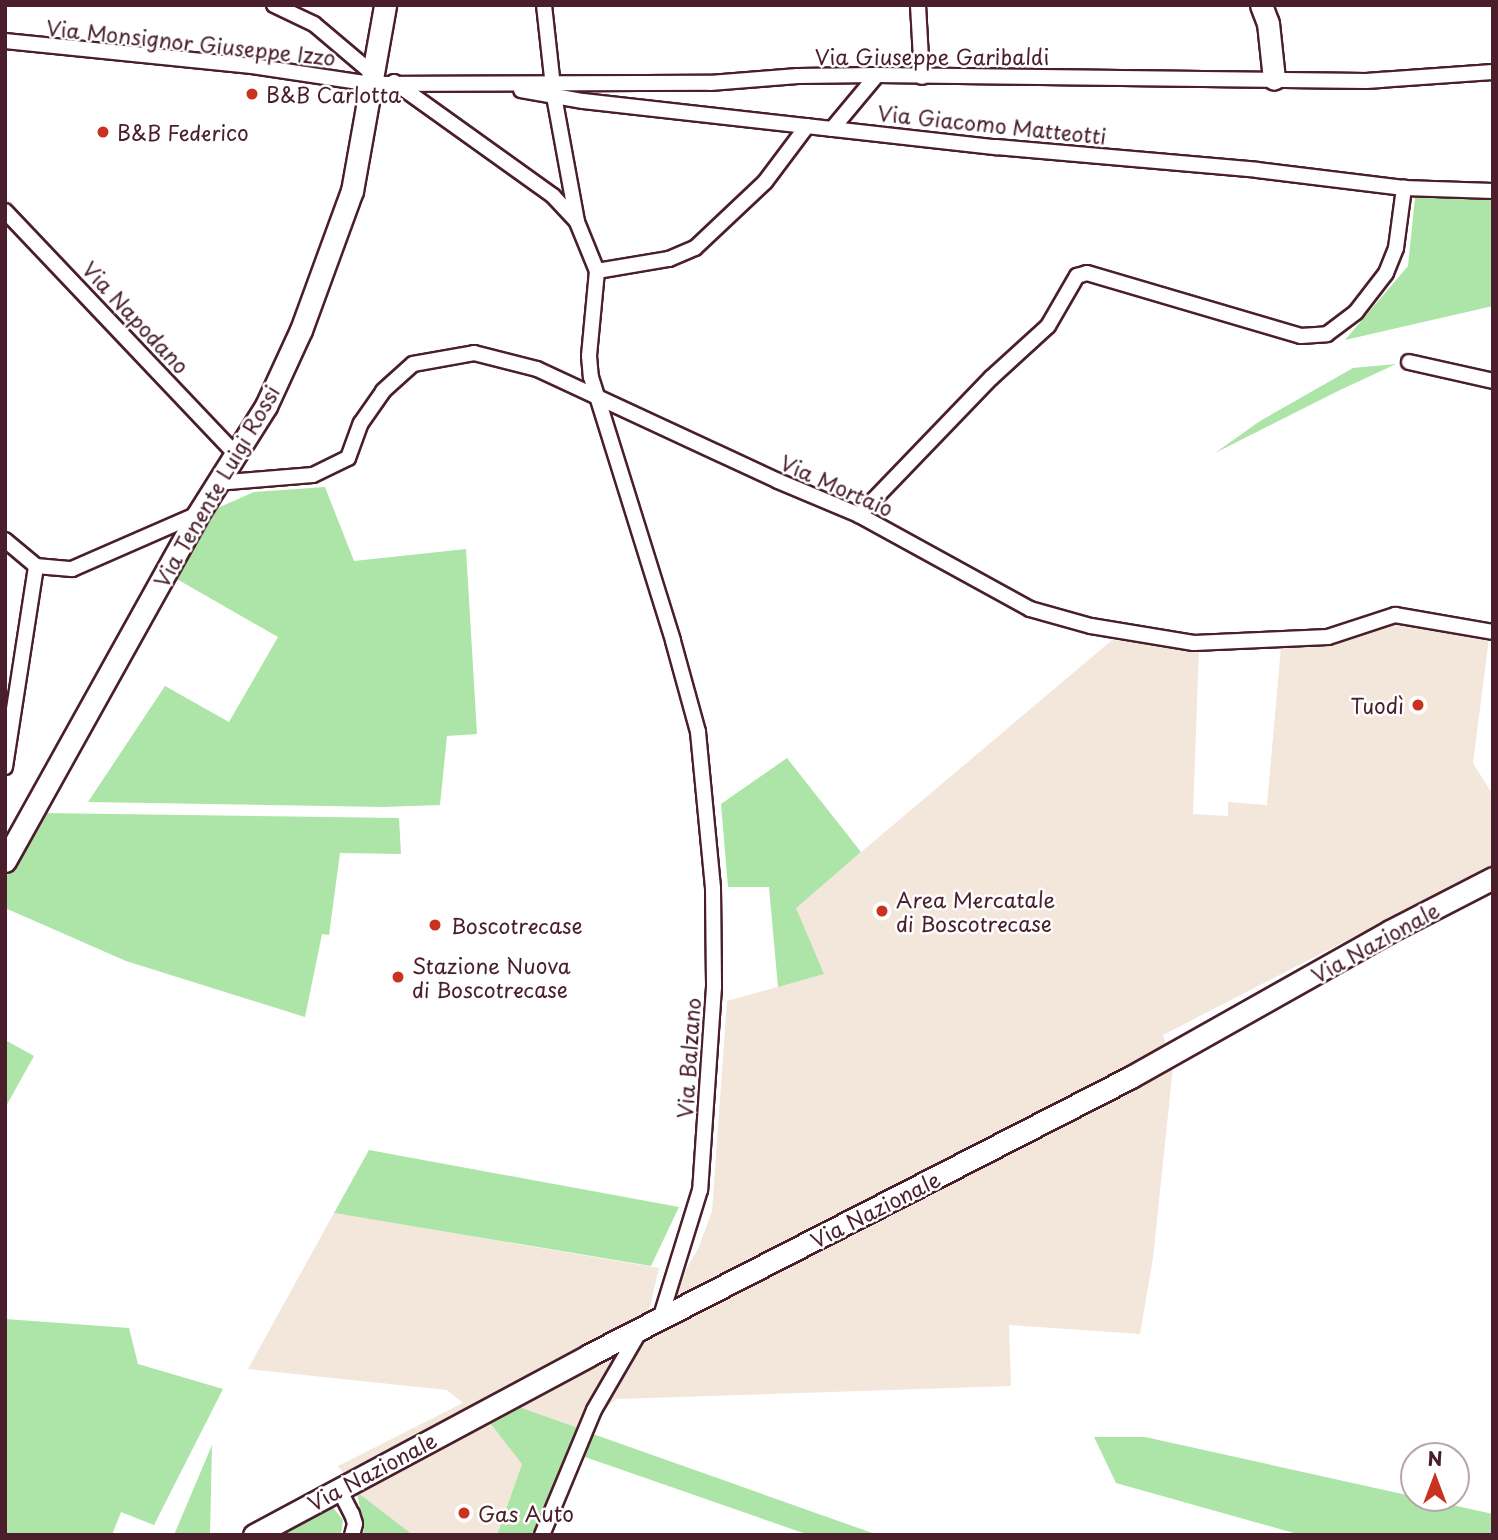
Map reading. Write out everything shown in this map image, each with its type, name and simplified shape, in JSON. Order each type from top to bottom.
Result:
[{"type":"street","points":[[274,5],[314,24],[372,79],[394,82],[553,196],[577,222]]},
{"type":"street","name":"Via Tenente Luigi Rossi","points":[[5,861],[198,514],[266,406],[296,341],[352,191],[385,5]]},
{"type":"street","points":[[544,5],[554,90],[577,222],[597,271],[669,259],[695,248],[765,182],[807,125]]},
{"type":"street","points":[[918,5],[922,76]]},
{"type":"street","points":[[1261,5],[1268,23],[1274,79]]},
{"type":"street","name":"Via Monsignor Giuseppe Izzo","points":[[5,41],[372,79]]},
{"type":"street","name":"Via Giuseppe Garibaldi","points":[[554,90],[798,76],[1366,81],[1493,72]]},
{"type":"street","points":[[832,128],[877,75]]},
{"type":"street","name":"Via Giacomo Matteotti","points":[[394,82],[489,84],[554,90],[832,128],[1257,170],[1404,188],[1493,191]]},
{"type":"street","points":[[859,515],[992,378],[1048,326],[1077,276],[1087,273],[1301,337],[1326,334],[1356,312],[1386,273],[1396,248],[1404,188]]},
{"type":"street","name":"Via Napodano","points":[[5,211],[235,453]]},
{"type":"street","name":"Via Balzano","points":[[542,1535],[594,1410],[651,1324],[700,1190],[714,987],[713,888],[698,732],[673,641],[598,399],[589,356],[597,271]]},
{"type":"street","name":"Via Mortaio","points":[[216,483],[313,475],[348,458],[361,423],[383,391],[413,364],[474,353],[537,369],[598,399],[859,515],[1030,609],[1091,626],[1206,642],[1328,637],[1395,615],[1493,632]]},
{"type":"street","points":[[1409,362],[1493,381]]},
{"type":"street","points":[[6,542],[36,566],[72,569],[198,514]]},
{"type":"street","points":[[5,767],[36,566]]},
{"type":"street","name":"Via Nazionale","points":[[254,1535],[651,1324],[1131,1077],[1390,932],[1493,878]]},
{"type":"street","points":[[340,1489],[355,1524],[352,1535]]},
{"type":"shaded area","points":[[1395,620],[1489,638],[1473,763],[1493,795],[1493,865],[1163,1035],[1173,1067],[1153,1258],[1140,1334],[1009,1325],[1011,1386],[616,1399],[601,1412],[593,1434],[519,1407],[522,1464],[497,1535],[413,1535],[357,1492],[338,1466],[463,1403],[447,1390],[248,1369],[334,1213],[659,1268],[641,1346],[698,1249],[712,1211],[727,1001],[824,974],[795,908],[1112,640],[1199,649],[1193,814],[1228,816],[1228,802],[1267,805],[1281,647],[1322,645]]},
{"type":"green space","points":[[1415,198],[1493,198],[1493,306],[1345,340],[1408,266]]},
{"type":"green space","points":[[1396,364],[1215,453],[1260,421],[1353,368]]},
{"type":"green space","points":[[325,487],[354,561],[466,549],[477,734],[447,736],[440,805],[383,807],[88,802],[165,686],[229,722],[278,637],[175,578],[213,510],[254,492]]},
{"type":"green space","points":[[787,758],[861,852],[796,908],[824,974],[778,987],[769,887],[728,887],[721,804]]},
{"type":"green space","points":[[42,813],[399,818],[401,854],[340,853],[329,935],[322,934],[305,1017],[126,961],[5,908],[5,879]]},
{"type":"green space","points":[[5,1040],[34,1056],[5,1108]]},
{"type":"green space","points":[[369,1150],[679,1207],[651,1266],[334,1213]]},
{"type":"green space","points":[[5,1319],[129,1328],[138,1364],[223,1389],[154,1525],[121,1512],[112,1535],[5,1535]]},
{"type":"green space","points":[[519,1407],[578,1428],[536,1535],[497,1535],[522,1464],[491,1424]]},
{"type":"green space","points":[[593,1434],[878,1535],[809,1535],[585,1457]]},
{"type":"green space","points":[[1094,1437],[1145,1437],[1400,1493],[1400,1512],[1470,1512],[1470,1509],[1493,1514],[1493,1535],[1301,1535],[1116,1483]]},
{"type":"green space","points":[[212,1445],[210,1534],[174,1535]]},
{"type":"green space","points":[[357,1492],[413,1535],[362,1535],[364,1530]]},
{"type":"green space","points":[[331,1505],[343,1520],[341,1535],[274,1535]]},
{"type":"place","name":"B&B Carlotta","points":[[252,94]]},
{"type":"place","name":"B&B Federico","points":[[103,132]]},
{"type":"place","name":"Tuodì","points":[[1418,705]]},
{"type":"place","name":"Area Mercatale di Boscotrecase","points":[[882,911]]},
{"type":"place","name":"Boscotrecase","points":[[435,925]]},
{"type":"place","name":"Stazione Nuova di Boscotrecase","points":[[398,977]]},
{"type":"place","name":"Gas Auto","points":[[464,1513]]}]
